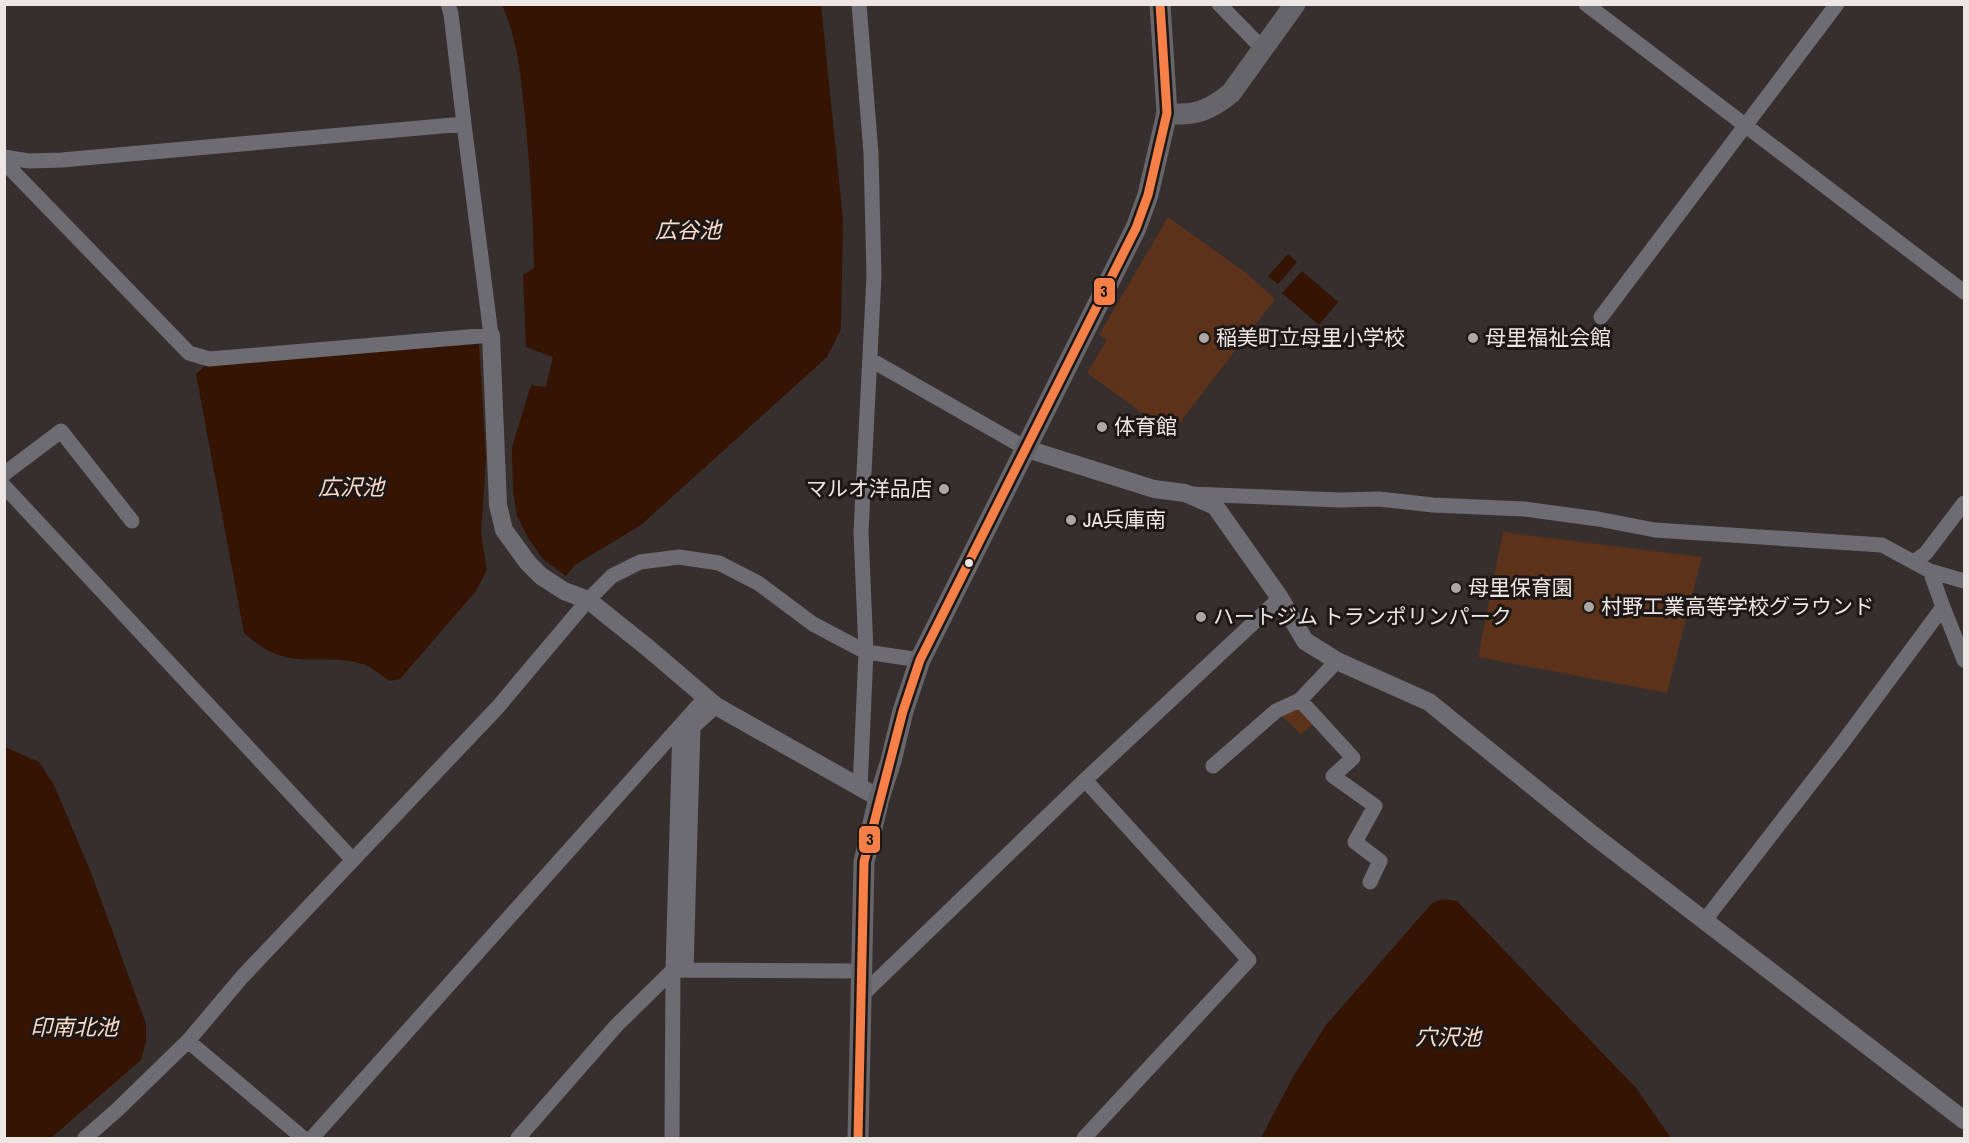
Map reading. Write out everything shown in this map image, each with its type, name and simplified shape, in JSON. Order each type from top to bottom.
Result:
[{"type":"main road","points":[[858,1138],[864,861],[869,794],[920,660],[1136,228],[1148,195],[1167,113],[1160,4]]},
{"type":"main road","points":[[1167,113],[1179,115],[1201,112],[1218,104],[1232,93],[1295,4]]},
{"type":"street","points":[[448,4],[491,335],[498,505],[504,530],[528,563],[541,576],[564,591],[588,600],[710,702],[869,794]]},
{"type":"street","points":[[859,4],[871,153],[874,276],[861,532],[869,794]]},
{"type":"street","points":[[1219,4],[1263,49]]},
{"type":"street","points":[[1586,4],[1965,292]]},
{"type":"street","points":[[1601,317],[1837,4]]},
{"type":"street","points":[[4,157],[29,161],[62,160],[464,124]]},
{"type":"street","points":[[4,162],[189,353],[209,359],[491,335]]},
{"type":"street","points":[[871,360],[1027,449],[1154,489],[1185,493],[1340,500],[1379,499],[1433,506],[1524,509],[1665,531],[1882,545],[1930,571],[1965,581]]},
{"type":"street","points":[[4,474],[61,431],[132,521]]},
{"type":"street","points":[[4,486],[353,860]]},
{"type":"street","points":[[1185,493],[1215,506],[1280,598],[1305,641],[1337,661],[1429,702],[1593,835],[1965,1119]]},
{"type":"street","points":[[1914,562],[1926,553],[1965,503]]},
{"type":"street","points":[[85,1138],[188,1041],[242,977],[497,708],[588,600],[612,576],[640,562],[679,557],[719,563],[758,583],[813,624],[866,652],[920,660]]},
{"type":"street","points":[[1930,571],[1965,660]]},
{"type":"street","points":[[862,995],[1085,780],[1280,598]]},
{"type":"street","points":[[1705,920],[1843,742],[1943,607]]},
{"type":"street","points":[[1213,766],[1276,711],[1300,700],[1337,661]]},
{"type":"street","points":[[1300,700],[1353,758],[1333,776],[1375,806],[1355,842],[1380,861],[1370,882]]},
{"type":"street","points":[[312,1138],[680,726],[710,702]]},
{"type":"street","points":[[672,1138],[693,727],[710,702]]},
{"type":"street","points":[[679,970],[680,726]]},
{"type":"street","points":[[1084,1138],[1249,960],[1085,780]]},
{"type":"street","points":[[518,1138],[616,1026],[679,970],[861,971]]},
{"type":"street","points":[[188,1041],[303,1138]]},
{"type":"shaded area","points":[[1168,217],[1246,273],[1275,299],[1171,434],[1087,373],[1107,340],[1099,335]]},
{"type":"shaded area","name":"村野工業高等学校グラウンド","points":[[1503,532],[1702,557],[1667,693],[1478,657]]},
{"type":"shaded area","points":[[1300,700],[1318,721],[1301,734],[1276,711]]},
{"type":"water","name":"広谷池","points":[[502,5],[821,5],[843,220],[841,329],[827,357],[641,525],[575,565],[566,576],[543,559],[528,538],[517,516],[513,491],[512,447],[531,385],[546,387],[553,357],[526,347],[523,275],[534,268],[530,173],[518,60],[512,32]]},
{"type":"water","points":[[1288,254],[1297,262],[1278,284],[1268,276]]},
{"type":"water","points":[[1302,271],[1338,302],[1319,325],[1282,293]]},
{"type":"water","name":"広沢池","points":[[479,344],[486,459],[481,533],[487,570],[476,591],[400,679],[390,681],[363,664],[289,658],[275,654],[244,633],[196,374],[207,364]]},
{"type":"water","name":"印南北池","points":[[5,747],[39,762],[54,785],[92,875],[146,1024],[146,1042],[141,1060],[51,1138],[5,1138]]},
{"type":"water","name":"穴沢池","points":[[1443,899],[1457,901],[1636,1088],[1671,1138],[1261,1138],[1293,1077],[1326,1025],[1432,903]]},
{"type":"transit line","name":"3","points":[[858,1138],[864,862],[903,711],[920,660],[1136,228],[1148,195],[1167,113],[1160,4]]},
{"type":"place","name":"稲美町立母里小学校","points":[[1204,338]]},
{"type":"place","name":"母里福祉会館","points":[[1473,338]]},
{"type":"place","name":"体育館","points":[[1102,427]]},
{"type":"place","name":"マルオ洋品店","points":[[944,489]]},
{"type":"place","name":"JA兵庫南","points":[[1071,520]]},
{"type":"place","name":"母里保育園","points":[[1456,588]]},
{"type":"place","name":"村野工業高等学校グラウンド","points":[[1589,607]]},
{"type":"place","name":"ハートジム トランポリンパーク","points":[[1201,617]]}]
